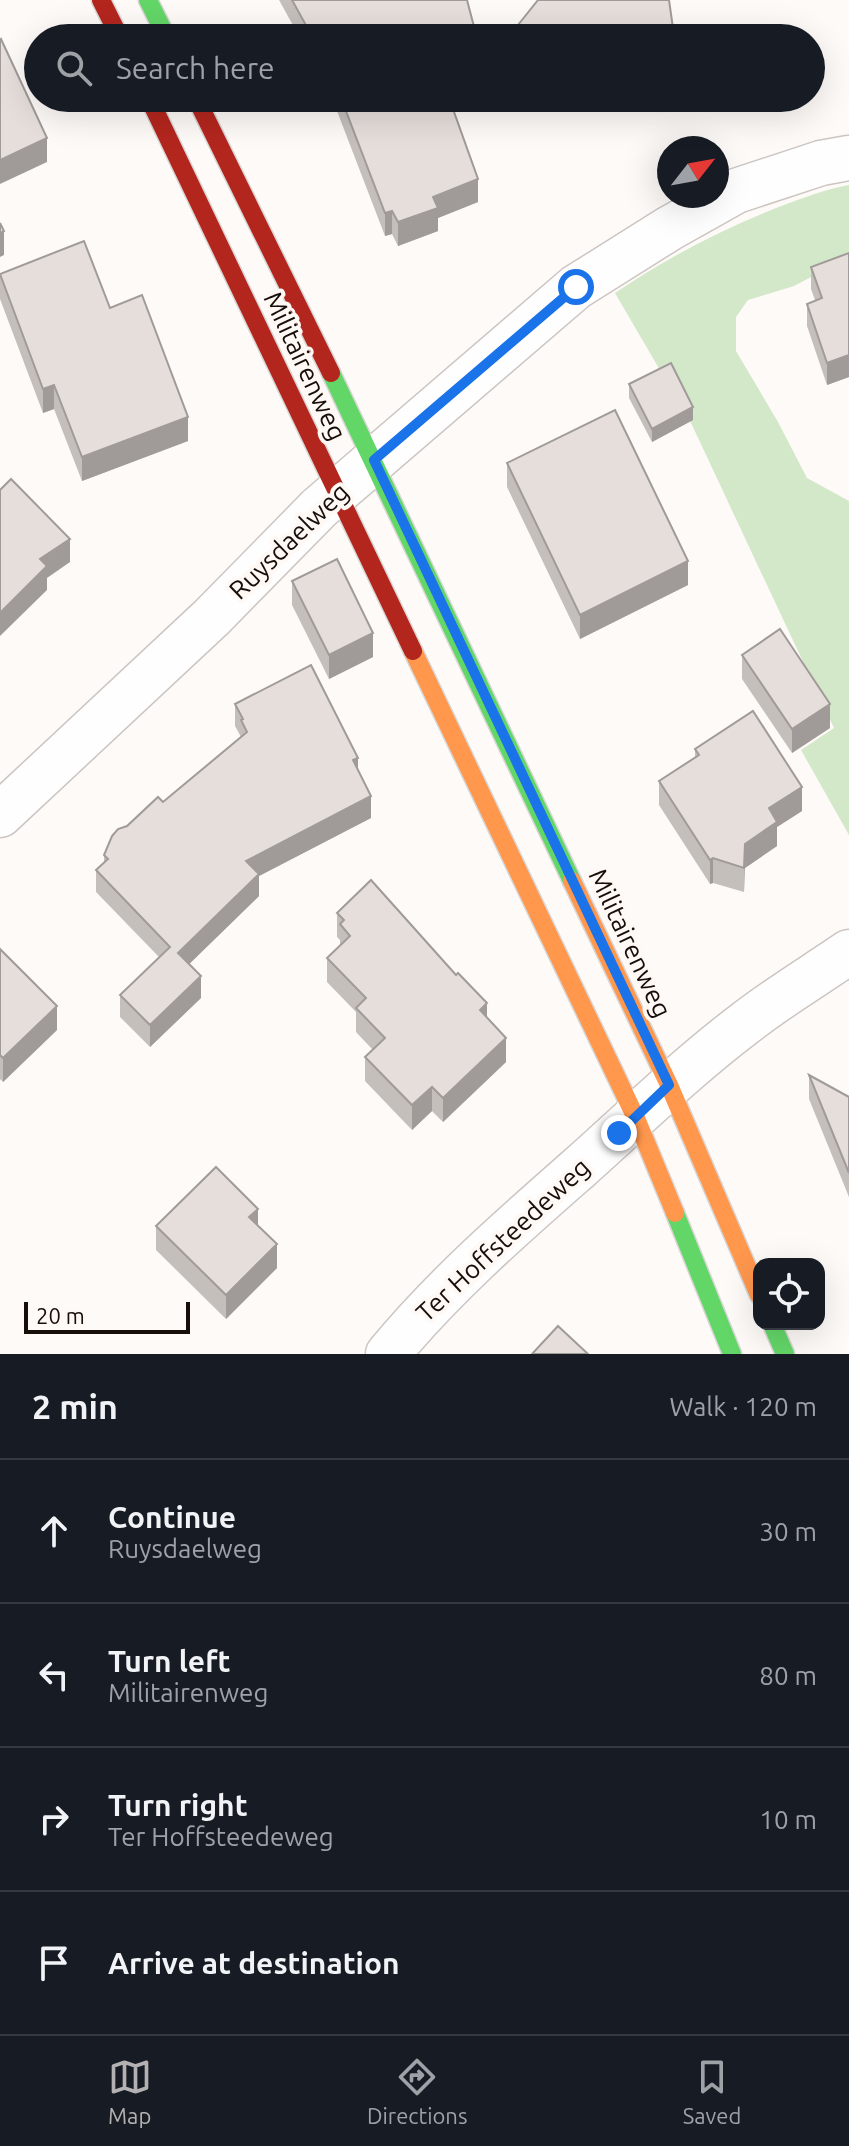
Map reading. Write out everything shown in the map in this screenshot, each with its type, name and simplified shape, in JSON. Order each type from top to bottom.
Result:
[{"type":"main road","points":[[101,0],[113,24]]},
{"type":"main road","points":[[148,0],[160,24]]},
{"type":"main road","name":"Militairenweg","points":[[156,112],[635,1116],[732,1354]]},
{"type":"main road","name":"Militairenweg","points":[[203,112],[374,460],[669,1085],[753,1281]]},
{"type":"main road","points":[[775,1330],[785,1354]]},
{"type":"street","name":"Ruysdaelweg","points":[[0,815],[212,617],[319,508],[576,287],[736,191],[821,163],[849,158]]},
{"type":"street","name":"Ter Hoffsteedeweg","points":[[388,1354],[412,1325],[513,1226],[669,1085],[746,1022],[849,952]]},
{"type":"green space","points":[[849,185],[849,257],[794,286],[748,300],[736,317],[736,351],[807,478],[849,501],[849,835],[801,750],[834,728],[692,425],[615,293],[676,255],[740,223],[808,196]]},
{"type":"building","points":[[292,0],[467,0],[473,24],[305,24]]},
{"type":"building","points":[[538,0],[669,0],[672,24],[519,24]]},
{"type":"building","points":[[0,40],[24,88],[24,112],[35,112],[47,138],[0,160]]},
{"type":"building","points":[[346,112],[454,112],[478,179],[433,197],[438,208],[398,222],[392,211],[385,213]]},
{"type":"building","points":[[84,241],[110,308],[142,295],[188,417],[82,457],[54,385],[43,389],[0,274]]},
{"type":"building","points":[[849,253],[849,355],[827,363],[807,304],[822,298],[811,267]]},
{"type":"building","points":[[671,363],[693,407],[652,429],[629,384]]},
{"type":"building","points":[[615,410],[688,561],[580,615],[507,463]]},
{"type":"building","points":[[11,479],[70,539],[40,559],[47,566],[0,613],[0,490]]},
{"type":"building","points":[[337,559],[373,633],[329,655],[292,581]]},
{"type":"building","points":[[780,629],[830,704],[792,729],[742,655]]},
{"type":"building","points":[[311,665],[358,758],[353,760],[371,796],[246,861],[259,874],[178,953],[201,976],[150,1025],[120,995],[170,947],[96,870],[108,859],[104,855],[118,829],[127,826],[158,797],[163,802],[247,732],[235,704]]},
{"type":"building","points":[[753,711],[802,787],[769,808],[777,822],[745,844],[744,868],[713,858],[710,860],[659,781],[699,755],[695,749]]},
{"type":"building","points":[[371,880],[456,975],[458,973],[487,1003],[480,1010],[506,1038],[443,1098],[432,1087],[412,1105],[365,1057],[385,1038],[356,1008],[366,998],[327,958],[350,936],[340,924],[344,920],[337,913]]},
{"type":"building","points":[[0,949],[57,1006],[3,1058],[0,1055]]},
{"type":"building","points":[[809,1075],[849,1097],[849,1173]]},
{"type":"building","points":[[216,1167],[258,1209],[249,1217],[277,1244],[226,1295],[156,1226]]},
{"type":"building","points":[[558,1326],[588,1354],[532,1354]]},
{"type":"traffic: fast","points":[[148,0],[160,24]]},
{"type":"traffic: fast","points":[[331,373],[572,881]]},
{"type":"traffic: fast","points":[[675,1213],[732,1354]]},
{"type":"traffic: fast","points":[[775,1330],[785,1354]]},
{"type":"traffic: slow","points":[[413,651],[635,1116],[675,1213]]},
{"type":"traffic: slow","points":[[572,881],[669,1085],[753,1281]]},
{"type":"traffic: jam","points":[[101,0],[113,24]]},
{"type":"traffic: jam","points":[[156,112],[413,651]]},
{"type":"traffic: jam","points":[[203,112],[331,373]]},
{"type":"route","points":[[576,287],[374,460],[669,1085],[619,1133]]}]
